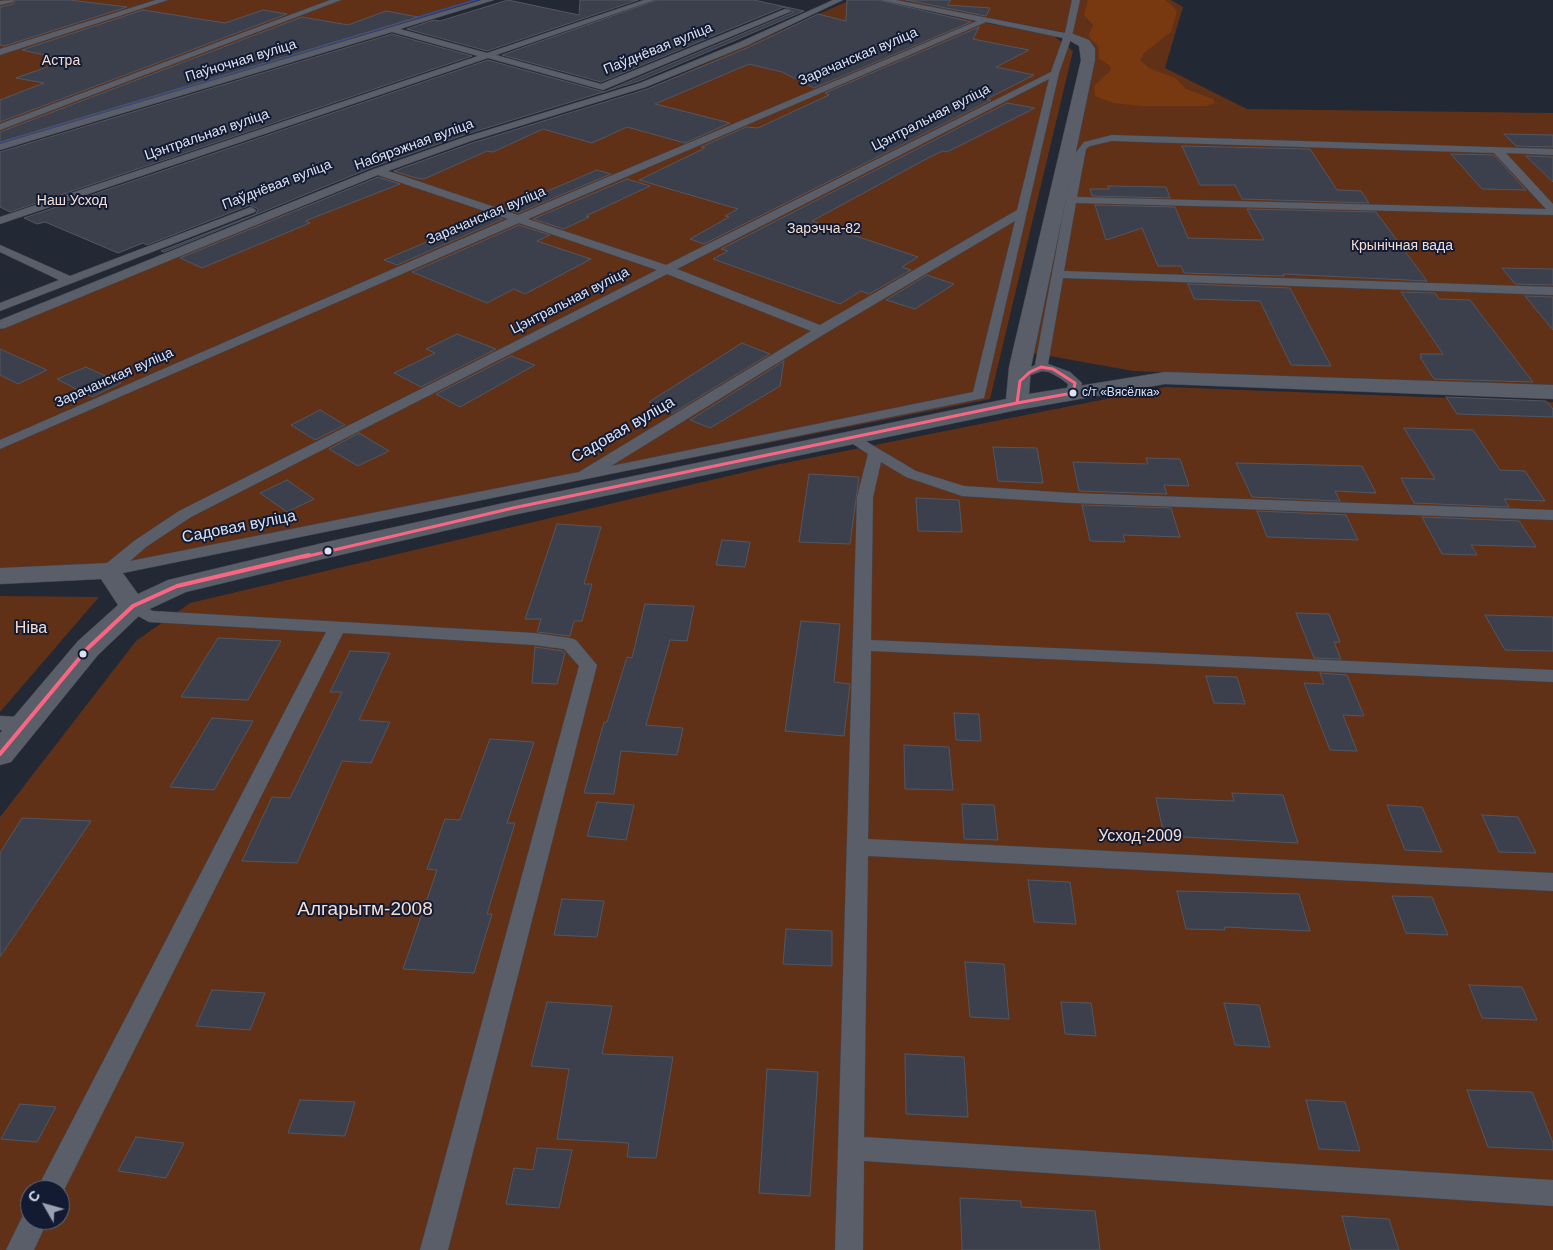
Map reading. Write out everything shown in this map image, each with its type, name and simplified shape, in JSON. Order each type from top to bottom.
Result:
[{"type":"street","points":[[1018,392],[1020,367],[1088,60],[1088,48],[1084,42],[1068,36]]},
{"type":"street","points":[[0,754],[12,724],[133,606],[177,586],[327,550],[513,508],[852,437],[1018,392],[1073,393],[1164,378],[1553,392]]},
{"type":"street","points":[[0,576],[108,571],[133,606]]},
{"type":"lane","points":[[0,3],[10,0]]},
{"type":"lane","points":[[0,52],[164,0]]},
{"type":"lane","points":[[0,127],[337,0]]},
{"type":"lane","name":"Паўночная вуліца","points":[[0,148],[490,0]]},
{"type":"lane","name":"Цэнтральная вуліца","points":[[0,221],[651,0]]},
{"type":"lane","name":"Паўднёвая вуліца","points":[[308,188],[603,87],[818,0]]},
{"type":"lane","name":"Набярэжная вуліца","points":[[0,325],[378,171],[468,140],[643,85],[744,44],[839,0]]},
{"type":"lane","points":[[884,0],[957,10],[985,20],[1068,36]]},
{"type":"lane","points":[[584,476],[979,395],[1020,213],[1055,73],[1068,36],[1076,0]]},
{"type":"lane","name":"Зарачанская вуліца","points":[[0,445],[518,218],[985,20]]},
{"type":"lane","points":[[392,30],[603,87]]},
{"type":"lane","name":"Цэнтральная вуліца","points":[[108,571],[140,544],[185,514],[664,269],[1055,73]]},
{"type":"lane","points":[[1041,368],[1070,200],[1082,148],[1092,142],[1104,139],[1553,152]]},
{"type":"lane","points":[[1497,150],[1553,211]]},
{"type":"lane","points":[[378,171],[664,269],[821,330]]},
{"type":"lane","points":[[1070,200],[1553,211]]},
{"type":"lane","name":"Паўднёвая вуліца","points":[[0,307],[262,205]]},
{"type":"lane","name":"Садовая вуліца","points":[[108,571],[584,476],[821,330],[1020,213]]},
{"type":"lane","points":[[0,248],[69,280]]},
{"type":"lane","points":[[1058,274],[1553,291]]},
{"type":"lane","points":[[1018,392],[1030,372],[1041,368],[1052,369],[1075,383],[1073,393]]},
{"type":"lane","points":[[852,437],[911,474],[962,491],[1072,498],[1553,515]]},
{"type":"lane","points":[[849,1250],[865,497],[876,452]]},
{"type":"lane","points":[[133,606],[149,616],[534,639],[570,644],[588,665],[434,1250]]},
{"type":"lane","points":[[55,1180],[337,627]]},
{"type":"lane","points":[[862,645],[1553,676]]},
{"type":"lane","points":[[858,847],[1553,882]]},
{"type":"lane","points":[[851,1148],[1553,1193]]},
{"type":"lane","points":[[20,1250],[30,1230]]},
{"type":"green space","name":"Астра","points":[[0,0],[477,0],[0,142]]},
{"type":"green space","name":"Зарэчча-82","points":[[851,0],[867,0],[1054,36],[1073,51],[990,399],[177,560],[0,568],[0,330],[116,281],[409,165],[645,90]]},
{"type":"green space","name":"Крынічная вада","points":[[896,0],[1171,0],[1183,7],[1165,68],[1247,109],[1553,113],[1553,387],[1133,371],[1033,353],[1095,46],[1073,34]]},
{"type":"green space","points":[[1166,387],[1553,402],[1553,1250],[0,1250],[0,817],[136,641],[190,603],[775,465]]},
{"type":"green space","name":"Ніва","points":[[0,596],[99,597],[0,712]]},
{"type":"shaded area","points":[[1088,0],[1165,0],[1172,5],[1177,12],[1171,32],[1144,53],[1140,60],[1149,68],[1175,78],[1186,89],[1213,99],[1215,103],[1206,106],[1141,106],[1113,103],[1095,96],[1094,86],[1111,70],[1109,65],[1099,59],[1098,46],[1088,36],[1093,25],[1084,15]]},
{"type":"building","points":[[16,0],[69,0],[127,7],[4,46],[0,45],[0,7],[13,4]]},
{"type":"building","points":[[508,0],[579,15],[580,0],[638,0],[487,51],[407,29]]},
{"type":"building","points":[[657,0],[754,0],[804,11],[639,81],[606,91],[794,12],[784,7],[601,82],[502,55]]},
{"type":"building","points":[[847,0],[878,0],[971,22],[814,88],[782,72],[749,64],[655,104],[730,123],[685,143],[627,127],[592,143],[543,129],[493,152],[487,151],[424,179],[394,171],[472,143],[647,89],[747,48],[818,14],[846,21]]},
{"type":"building","points":[[906,0],[951,0],[947,5],[990,8],[986,16]]},
{"type":"building","points":[[143,10],[225,23],[263,10],[287,14],[0,122],[0,100],[44,83],[16,78],[67,60],[22,50]]},
{"type":"building","points":[[386,11],[418,17],[0,142],[0,132],[302,17],[348,25]]},
{"type":"building","points":[[979,27],[973,39],[1029,50],[996,67],[1034,75],[987,99],[991,100],[704,244],[690,239],[729,217],[725,216],[738,209],[639,180],[705,148],[701,147],[746,127],[758,128],[829,95],[825,93]]},
{"type":"building","points":[[392,34],[472,56],[10,212],[0,207],[0,152]]},
{"type":"building","points":[[488,60],[604,92],[464,135],[373,167],[164,252],[161,251],[256,214],[258,209],[250,205],[147,245],[143,243],[118,253],[45,222],[37,224],[24,218]]},
{"type":"building","points":[[1007,103],[1035,108],[947,152],[943,151],[930,157],[812,221],[918,257],[902,267],[911,270],[869,294],[861,291],[840,304],[713,259],[728,251],[721,249]]},
{"type":"building","points":[[1504,134],[1553,135],[1553,147],[1516,146]]},
{"type":"building","points":[[1182,146],[1310,149],[1337,190],[1361,191],[1369,203],[1242,199],[1235,185],[1200,185]]},
{"type":"building","points":[[1451,154],[1494,155],[1526,190],[1482,189]]},
{"type":"building","points":[[1526,156],[1553,157],[1553,182]]},
{"type":"building","points":[[597,170],[611,174],[518,213],[505,209]]},
{"type":"building","points":[[378,177],[400,184],[305,221],[310,223],[202,268],[180,258]]},
{"type":"building","points":[[627,179],[650,186],[586,216],[589,217],[564,229],[533,219]]},
{"type":"building","points":[[1108,186],[1166,187],[1170,198],[1092,196],[1090,189],[1109,189]]},
{"type":"building","points":[[1095,205],[1175,207],[1188,238],[1264,240],[1247,209],[1376,212],[1427,281],[1283,274],[1284,276],[1184,273],[1181,266],[1158,266],[1142,228],[1106,240]]},
{"type":"building","points":[[490,215],[503,219],[397,265],[384,260]]},
{"type":"building","points":[[519,225],[550,235],[537,241],[591,259],[525,294],[514,289],[487,303],[412,272]]},
{"type":"building","points":[[1502,268],[1553,269],[1553,285],[1515,284]]},
{"type":"building","points":[[927,275],[954,284],[915,309],[886,300]]},
{"type":"building","points":[[1188,284],[1290,288],[1331,366],[1291,365],[1260,301],[1194,299]]},
{"type":"building","points":[[1401,292],[1435,293],[1439,299],[1470,300],[1533,382],[1434,379],[1420,354],[1443,354]]},
{"type":"building","points":[[1525,296],[1553,297],[1553,330]]},
{"type":"building","points":[[457,334],[496,349],[421,387],[394,373],[435,353],[426,349]]},
{"type":"building","points":[[742,343],[770,354],[673,413],[649,402]]},
{"type":"building","points":[[0,349],[47,370],[18,384],[0,375]]},
{"type":"building","points":[[511,356],[535,365],[460,407],[436,394]]},
{"type":"building","points":[[784,361],[780,386],[710,428],[690,420]]},
{"type":"building","points":[[86,367],[121,383],[92,397],[57,379]]},
{"type":"building","points":[[1446,397],[1546,401],[1553,409],[1553,417],[1457,414]]},
{"type":"building","points":[[320,410],[345,425],[315,440],[291,425]]},
{"type":"building","points":[[1404,428],[1473,430],[1500,470],[1525,471],[1545,501],[1504,499],[1509,507],[1414,503],[1401,478],[1435,479]]},
{"type":"building","points":[[359,433],[389,451],[358,466],[329,449]]},
{"type":"building","points":[[993,447],[1037,448],[1043,483],[998,481]]},
{"type":"building","points":[[1146,458],[1180,459],[1189,486],[1164,485],[1167,494],[1079,491],[1073,462],[1148,464]]},
{"type":"building","points":[[1236,463],[1362,466],[1376,493],[1335,491],[1340,501],[1252,497]]},
{"type":"building","points":[[809,474],[859,477],[850,544],[799,542]]},
{"type":"building","points":[[287,480],[314,499],[287,512],[260,493]]},
{"type":"building","points":[[916,498],[959,500],[962,532],[918,531]]},
{"type":"building","points":[[1082,505],[1171,508],[1180,537],[1123,535],[1125,542],[1090,541]]},
{"type":"building","points":[[1257,511],[1346,515],[1358,540],[1267,537]]},
{"type":"building","points":[[1422,517],[1519,521],[1536,547],[1471,545],[1477,555],[1442,554]]},
{"type":"building","points":[[557,524],[601,527],[584,584],[592,584],[582,621],[574,621],[570,636],[537,632],[541,619],[525,619]]},
{"type":"building","points":[[722,540],[750,542],[745,567],[716,565]]},
{"type":"building","points":[[645,604],[694,606],[687,641],[670,640],[646,725],[683,728],[677,755],[621,751],[614,794],[584,793],[604,722],[607,722],[627,657],[632,658]]},
{"type":"building","points":[[1296,613],[1329,614],[1340,642],[1334,642],[1341,659],[1314,658]]},
{"type":"building","points":[[1485,615],[1553,617],[1553,651],[1505,650]]},
{"type":"building","points":[[801,621],[840,624],[834,682],[850,684],[844,736],[785,731]]},
{"type":"building","points":[[218,638],[281,641],[248,700],[181,697]]},
{"type":"building","points":[[535,647],[563,651],[565,653],[557,684],[532,683]]},
{"type":"building","points":[[350,651],[390,653],[359,720],[390,722],[371,763],[342,761],[297,863],[242,861],[272,797],[290,798],[342,692],[330,692]]},
{"type":"building","points":[[1320,673],[1347,675],[1364,716],[1343,715],[1357,751],[1330,750],[1304,683],[1324,684]]},
{"type":"building","points":[[1206,676],[1237,677],[1245,704],[1214,703]]},
{"type":"building","points":[[954,713],[979,714],[981,741],[956,740]]},
{"type":"building","points":[[212,718],[253,721],[214,790],[170,787]]},
{"type":"building","points":[[490,739],[534,742],[507,823],[515,823],[487,914],[492,914],[474,973],[403,969],[437,870],[427,869],[445,819],[460,820]]},
{"type":"building","points":[[904,745],[949,747],[953,790],[905,789]]},
{"type":"building","points":[[1232,793],[1283,795],[1298,843],[1164,836],[1156,798],[1234,801]]},
{"type":"building","points":[[597,802],[634,805],[626,840],[587,836]]},
{"type":"building","points":[[962,804],[994,805],[998,840],[964,839]]},
{"type":"building","points":[[1387,805],[1422,807],[1442,852],[1405,850]]},
{"type":"building","points":[[1482,815],[1518,817],[1536,853],[1499,852]]},
{"type":"building","points":[[22,818],[91,821],[0,957],[0,853]]},
{"type":"building","points":[[1028,880],[1070,882],[1076,924],[1034,922]]},
{"type":"building","points":[[1177,891],[1299,894],[1310,931],[1224,927],[1225,930],[1186,929]]},
{"type":"building","points":[[1392,896],[1432,897],[1448,935],[1406,933]]},
{"type":"building","points":[[562,899],[604,901],[597,937],[554,935]]},
{"type":"building","points":[[786,929],[832,931],[832,966],[783,964]]},
{"type":"building","points":[[965,962],[1004,964],[1009,1019],[970,1017]]},
{"type":"building","points":[[1469,985],[1522,987],[1537,1020],[1482,1018]]},
{"type":"building","points":[[212,990],[265,993],[250,1030],[196,1026]]},
{"type":"building","points":[[547,1002],[612,1006],[602,1054],[673,1057],[656,1158],[627,1157],[629,1143],[557,1139],[569,1069],[531,1066]]},
{"type":"building","points":[[1061,1002],[1091,1003],[1096,1036],[1065,1034]]},
{"type":"building","points":[[1224,1003],[1259,1005],[1270,1047],[1235,1045]]},
{"type":"building","points":[[905,1054],[964,1057],[968,1117],[906,1114]]},
{"type":"building","points":[[767,1069],[818,1072],[810,1196],[759,1193]]},
{"type":"building","points":[[1467,1090],[1532,1092],[1553,1143],[1553,1150],[1488,1147]]},
{"type":"building","points":[[300,1100],[355,1102],[345,1136],[288,1133]]},
{"type":"building","points":[[1306,1100],[1345,1102],[1360,1151],[1319,1149]]},
{"type":"building","points":[[20,1104],[56,1107],[37,1142],[1,1139]]},
{"type":"building","points":[[136,1137],[184,1143],[166,1178],[118,1171]]},
{"type":"building","points":[[537,1148],[572,1150],[559,1208],[506,1204],[514,1168],[533,1170]]},
{"type":"building","points":[[960,1198],[1021,1201],[1021,1207],[1095,1211],[1100,1250],[962,1250]]},
{"type":"building","points":[[1342,1216],[1389,1219],[1399,1250],[1351,1250]]},
{"type":"waterway","points":[[0,143],[477,0]]},
{"type":"transit line","points":[[1041,367],[1053,369],[1075,383],[1073,393],[1017,403],[1020,381],[1030,372],[1041,367]]},
{"type":"transit line","points":[[0,754],[88,648],[133,606],[177,586],[513,508],[1017,403]]},
{"type":"place","name":"с/т «Вясёлка»","points":[[1073,393]]},
{"type":"park label","name":"Наш Усход","points":[[72,201]]},
{"type":"park label","name":"Усход-2009","points":[[1140,837]]},
{"type":"park label","name":"Алгарытм-2008","points":[[365,910]]}]
